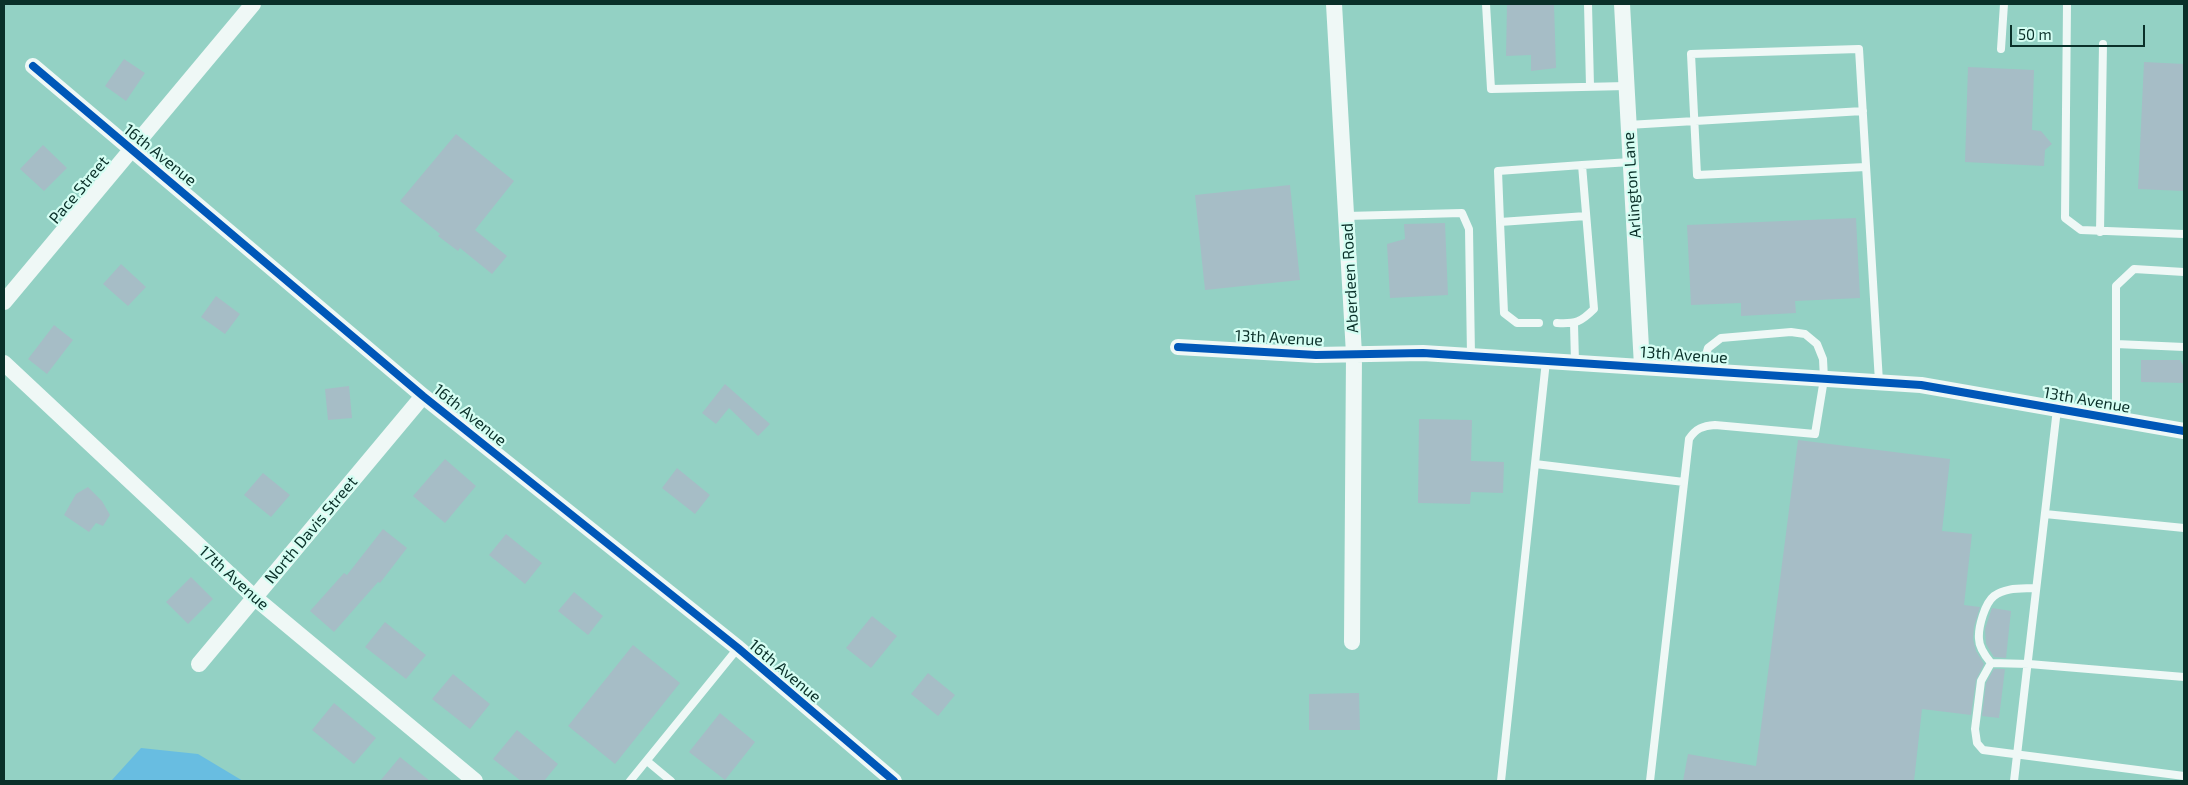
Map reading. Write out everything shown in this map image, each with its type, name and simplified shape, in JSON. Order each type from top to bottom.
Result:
[{"type":"street","name":"Pace Street","points":[[4,302],[253,4]]},
{"type":"street","name":"Aberdeen Road","points":[[1334,4],[1354,354],[1352,642]]},
{"type":"street","name":"Arlington Lane","points":[[1622,4],[1642,366]]},
{"type":"street","name":"16th Avenue","points":[[33,66],[423,396],[738,648],[894,781]]},
{"type":"street","name":"13th Avenue","points":[[1178,347],[1316,355],[1423,352],[1922,385],[2184,431]]},
{"type":"street","name":"17th Avenue","points":[[4,363],[254,597],[475,781]]},
{"type":"street","name":"North Davis Street","points":[[199,664],[423,396]]},
{"type":"lane","points":[[1486,4],[1491,89],[1627,86]]},
{"type":"lane","points":[[1588,4],[1590,86]]},
{"type":"lane","points":[[2001,49],[2004,4]]},
{"type":"lane","points":[[2067,4],[2065,218],[2081,230],[2184,234]]},
{"type":"lane","points":[[2100,232],[2103,44]]},
{"type":"lane","points":[[1866,167],[1697,175],[1691,54],[1859,50],[1879,382]]},
{"type":"lane","points":[[1628,125],[1864,111]]},
{"type":"lane","points":[[1539,323],[1517,323],[1504,313],[1498,171],[1631,162]]},
{"type":"lane","points":[[1557,323],[1574,324],[1586,317],[1594,308],[1582,165]]},
{"type":"lane","points":[[1346,216],[1462,213],[1469,229],[1471,356]]},
{"type":"lane","points":[[1500,222],[1586,216]]},
{"type":"lane","points":[[2116,420],[2116,286],[2134,269],[2184,272]]},
{"type":"lane","points":[[1574,324],[1576,362]]},
{"type":"lane","points":[[1650,781],[1689,439],[1694,431],[1703,426],[1732,425],[1816,434],[1824,379],[1824,359],[1817,344],[1804,334],[1791,332],[1721,338],[1708,348],[1705,371]]},
{"type":"lane","points":[[2116,344],[2184,347]]},
{"type":"lane","points":[[1502,781],[1546,360]]},
{"type":"lane","points":[[2014,781],[2057,410]]},
{"type":"lane","points":[[1535,464],[1684,482]]},
{"type":"lane","points":[[2045,514],[2184,528]]},
{"type":"lane","points":[[2036,588],[2010,589],[1995,596],[1986,604],[1978,640],[1984,655],[1991,663],[2029,664],[2184,677]]},
{"type":"lane","points":[[630,781],[738,648]]},
{"type":"lane","points":[[1991,663],[1981,681],[1975,729],[1977,743],[1983,750],[2184,776]]},
{"type":"lane","points":[[648,761],[671,781]]},
{"type":"water","points":[[141,748],[198,754],[243,781],[111,781]]},
{"type":"building","points":[[1507,4],[1554,4],[1556,68],[1531,71],[1531,55],[1506,56]]},
{"type":"building","points":[[124,59],[145,73],[126,101],[105,86]]},
{"type":"building","points":[[2144,62],[2184,64],[2184,191],[2138,189]]},
{"type":"building","points":[[1968,67],[2034,70],[2032,130],[2041,131],[2052,144],[2045,150],[2044,166],[1965,162]]},
{"type":"building","points":[[456,134],[514,181],[475,230],[507,256],[492,274],[460,248],[458,251],[438,236],[440,234],[400,201]]},
{"type":"building","points":[[43,145],[67,168],[44,191],[20,169]]},
{"type":"building","points":[[1290,185],[1300,280],[1205,290],[1195,195]]},
{"type":"building","points":[[1856,218],[1860,298],[1795,301],[1796,313],[1741,316],[1741,303],[1691,305],[1687,225]]},
{"type":"building","points":[[1445,223],[1448,295],[1390,298],[1387,244],[1405,239],[1404,224]]},
{"type":"building","points":[[121,264],[146,287],[128,306],[103,284]]},
{"type":"building","points":[[216,296],[240,314],[225,334],[201,317]]},
{"type":"building","points":[[54,325],[73,340],[47,374],[28,359]]},
{"type":"building","points":[[2141,360],[2180,360],[2184,367],[2184,383],[2141,382]]},
{"type":"building","points":[[725,384],[770,424],[758,436],[729,408],[716,424],[702,413]]},
{"type":"building","points":[[349,386],[352,418],[328,420],[325,389]]},
{"type":"building","points":[[1419,419],[1472,420],[1471,461],[1504,462],[1503,493],[1471,492],[1470,504],[1418,503]]},
{"type":"building","points":[[1798,440],[1950,459],[1942,531],[1972,534],[1964,605],[1980,607],[1974,627],[1973,639],[1976,651],[1984,664],[1976,680],[1971,715],[1922,709],[1914,781],[1683,781],[1688,754],[1756,766]]},
{"type":"building","points":[[445,459],[476,486],[445,523],[413,496]]},
{"type":"building","points":[[677,468],[710,495],[695,514],[662,488]]},
{"type":"building","points":[[263,473],[290,495],[271,517],[244,495]]},
{"type":"building","points":[[88,487],[102,501],[110,515],[103,526],[96,523],[89,532],[64,515],[76,494]]},
{"type":"building","points":[[383,529],[407,548],[380,583],[378,582],[334,632],[310,611],[344,573],[347,575]]},
{"type":"building","points":[[506,534],[542,563],[525,584],[489,555]]},
{"type":"building","points":[[191,577],[213,599],[188,624],[166,602]]},
{"type":"building","points":[[574,592],[603,616],[588,635],[558,611]]},
{"type":"building","points":[[1992,608],[2011,611],[2006,658],[1994,657],[1986,644],[1985,629]]},
{"type":"building","points":[[872,616],[897,636],[871,668],[846,648]]},
{"type":"building","points":[[385,622],[426,655],[406,679],[365,647]]},
{"type":"building","points":[[633,645],[680,683],[615,764],[568,726]]},
{"type":"building","points":[[1994,669],[2005,669],[1999,718],[1982,716],[1986,683]]},
{"type":"building","points":[[928,673],[955,695],[938,716],[911,694]]},
{"type":"building","points":[[453,674],[490,704],[470,729],[432,699]]},
{"type":"building","points":[[1359,693],[1360,730],[1309,730],[1309,694]]},
{"type":"building","points":[[334,703],[376,738],[354,764],[312,730]]},
{"type":"building","points":[[720,713],[755,742],[725,780],[689,752]]},
{"type":"building","points":[[517,730],[558,764],[544,781],[521,781],[493,759]]},
{"type":"building","points":[[400,757],[430,781],[380,781]]},
{"type":"cycle path","points":[[33,66],[423,396],[738,648],[894,781]]},
{"type":"cycle path","points":[[1178,347],[1316,355],[1423,353],[1921,385],[2184,431]]}]
